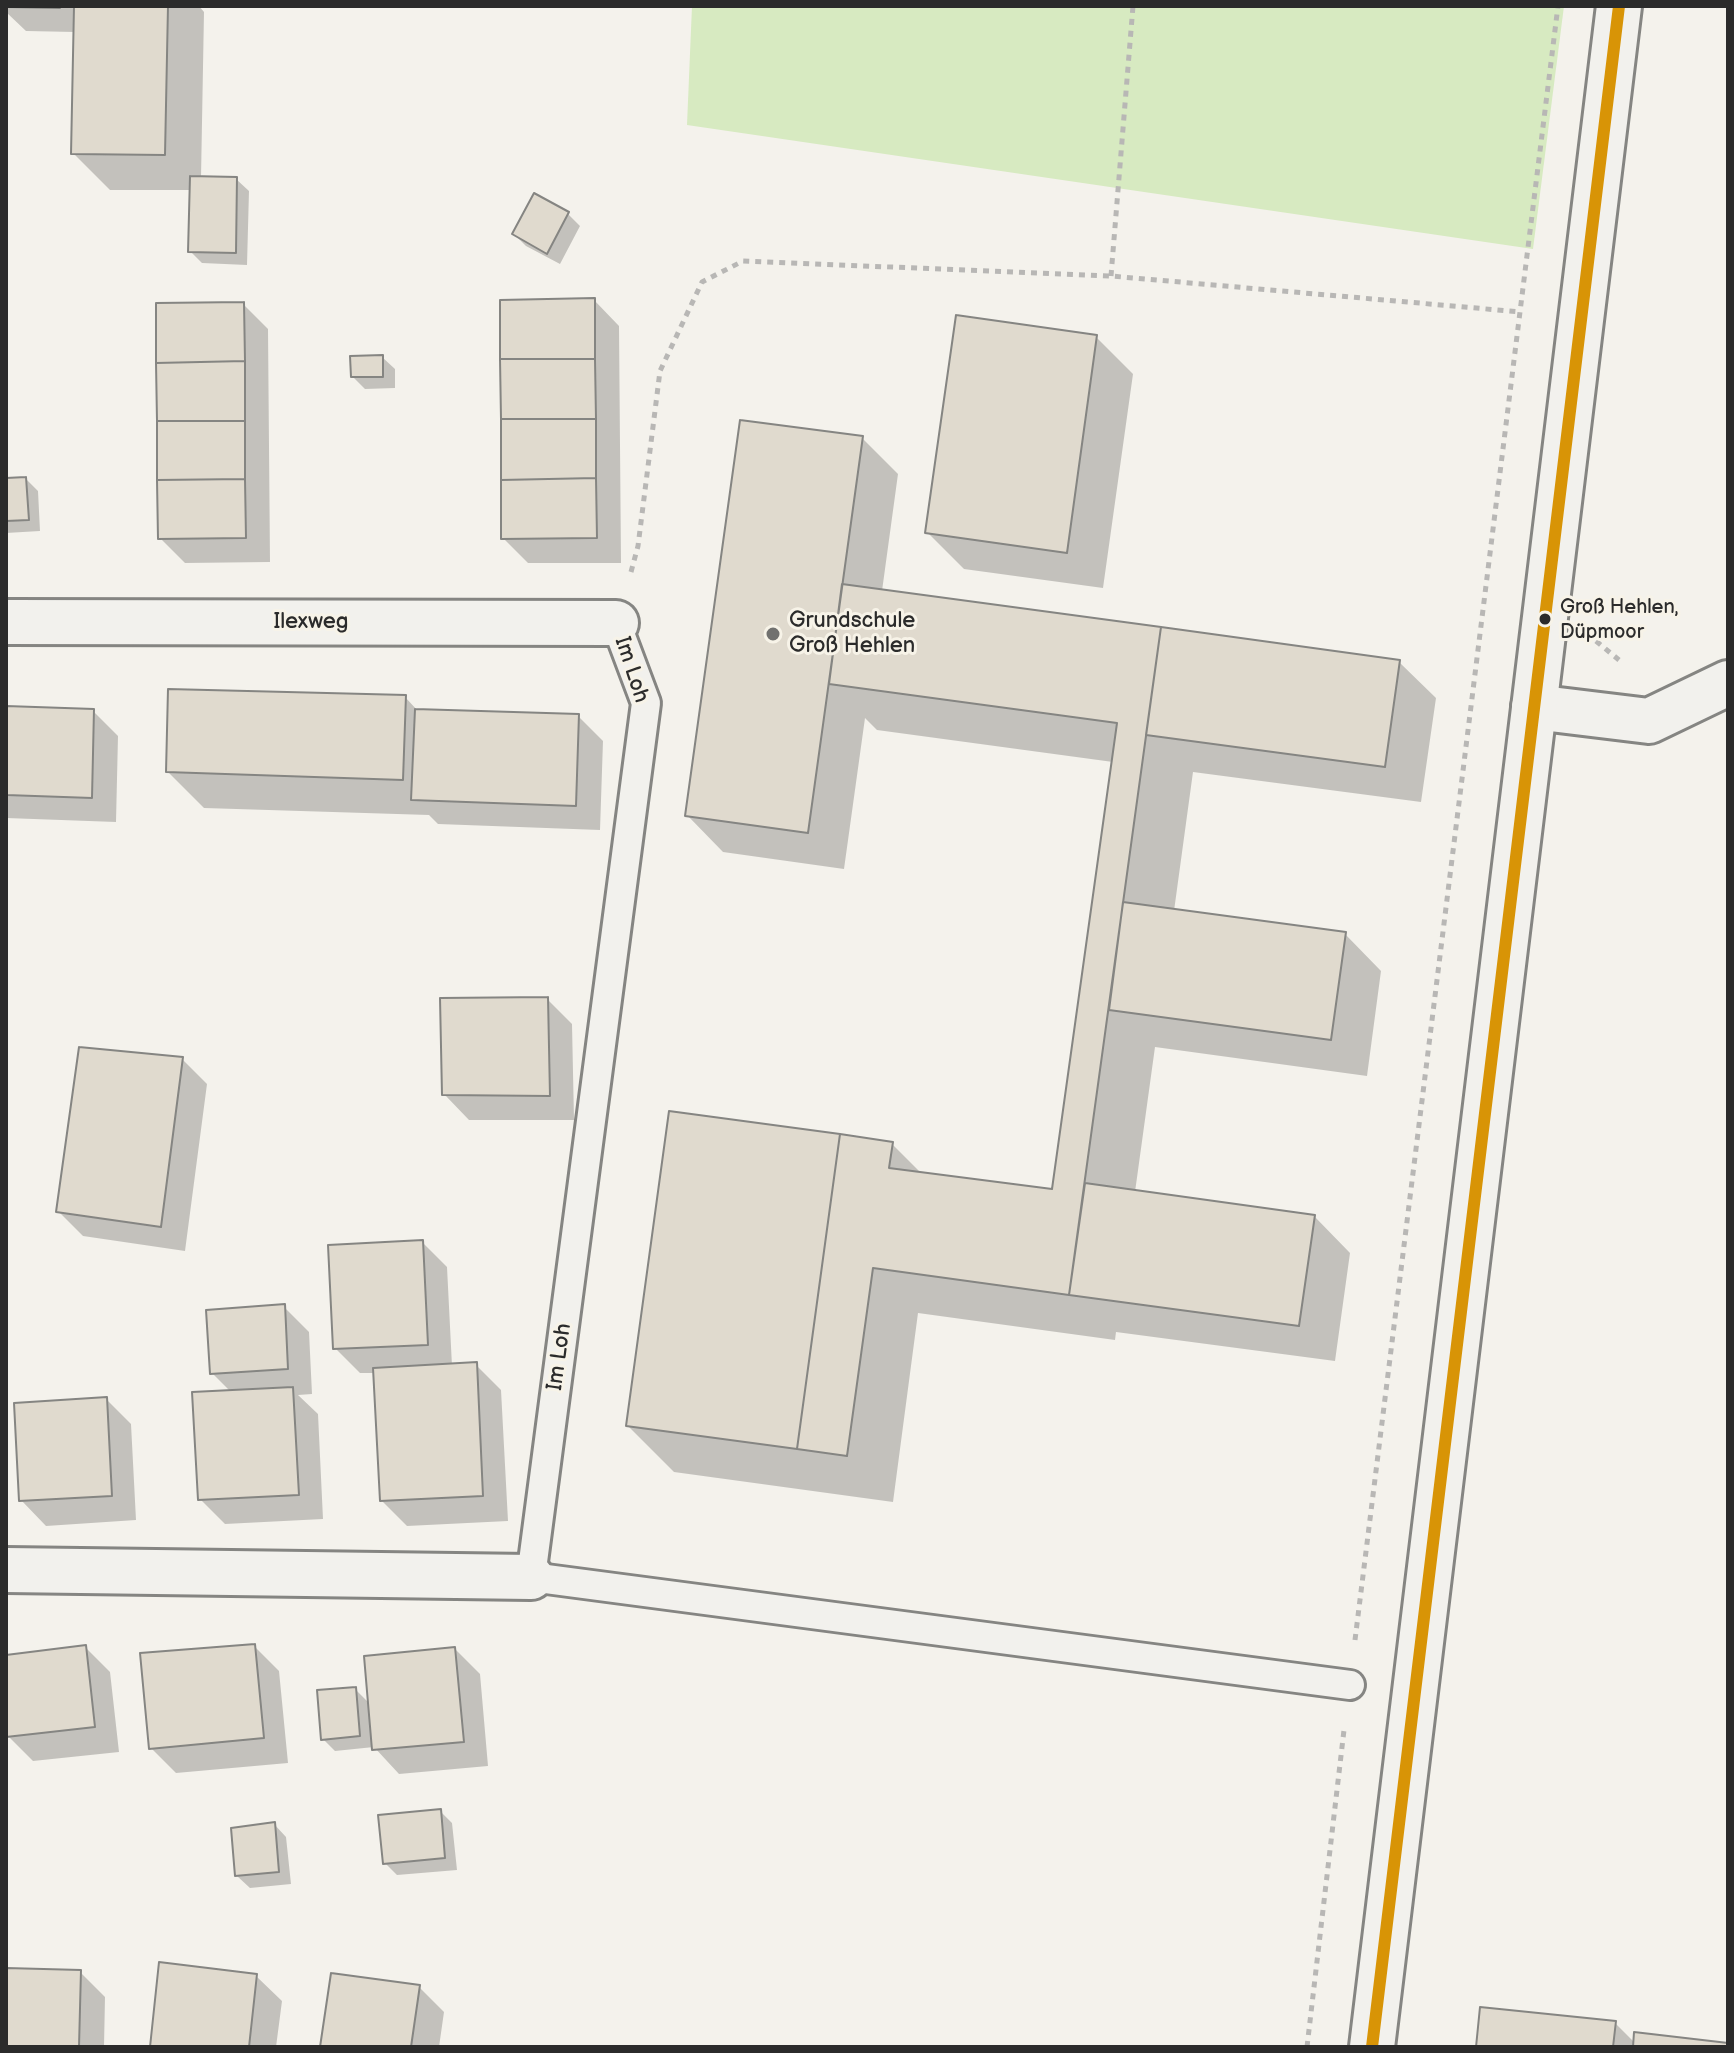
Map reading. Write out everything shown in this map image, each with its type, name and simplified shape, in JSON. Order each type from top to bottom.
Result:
[{"type":"main road","points":[[1372,2047],[1619,6]]},
{"type":"main road","name":"Ilexweg","points":[[6,622],[616,623]]},
{"type":"main road","points":[[1534,707],[1649,721],[1728,683]]},
{"type":"main road","points":[[6,1570],[531,1577]]},
{"type":"lane","name":"Im Loh","points":[[531,1577],[646,703],[616,623]]},
{"type":"lane","points":[[531,1577],[1350,1685]]},
{"type":"path","points":[[1111,276],[1133,6]]},
{"type":"path","points":[[1307,2047],[1484,582],[1558,6]]},
{"type":"path","points":[[616,623],[638,546],[660,371],[702,282],[743,261],[1111,276],[1521,312]]},
{"type":"green space","points":[[692,6],[1564,6],[1533,249],[687,125]]},
{"type":"building","points":[[60,6],[60,8],[6,7]]},
{"type":"building","points":[[74,6],[168,6],[165,155],[71,154]]},
{"type":"building","points":[[190,176],[237,177],[236,253],[188,252]]},
{"type":"building","points":[[534,193],[569,212],[547,254],[512,234]]},
{"type":"building","points":[[595,298],[595,359],[500,359],[500,300]]},
{"type":"building","points":[[244,302],[245,361],[156,363],[156,303]]},
{"type":"building","points":[[956,315],[1097,335],[1067,553],[925,533]]},
{"type":"building","points":[[383,355],[383,377],[351,377],[350,356]]},
{"type":"building","points":[[500,359],[595,359],[596,419],[501,419]]},
{"type":"building","points":[[245,361],[245,421],[157,421],[156,363]]},
{"type":"building","points":[[501,419],[596,419],[596,478],[501,480]]},
{"type":"building","name":"Grundschule Groß Hehlen","points":[[740,420],[863,436],[808,833],[685,816]]},
{"type":"building","points":[[157,421],[245,421],[245,479],[157,480]]},
{"type":"building","points":[[26,477],[29,520],[6,521],[6,478]]},
{"type":"building","points":[[596,478],[597,538],[501,539],[501,480]]},
{"type":"building","points":[[245,479],[246,538],[158,539],[157,480]]},
{"type":"building","points":[[842,584],[1161,627],[1069,1295],[873,1268],[847,1456],[797,1449],[840,1134],[893,1142],[889,1168],[1052,1189],[1117,723],[829,684]]},
{"type":"building","points":[[1161,627],[1400,660],[1385,767],[1146,735]]},
{"type":"building","points":[[168,689],[406,695],[403,780],[166,772]]},
{"type":"building","points":[[6,706],[94,709],[92,798],[6,795]]},
{"type":"building","points":[[415,709],[579,714],[576,806],[411,800]]},
{"type":"building","points":[[1123,902],[1346,932],[1331,1040],[1109,1010]]},
{"type":"building","points":[[548,997],[550,1096],[442,1095],[440,998]]},
{"type":"building","points":[[79,1047],[183,1057],[161,1227],[56,1212]]},
{"type":"building","points":[[669,1111],[840,1134],[797,1449],[626,1426]]},
{"type":"building","points":[[1085,1183],[1315,1215],[1299,1326],[1069,1295]]},
{"type":"building","points":[[423,1240],[428,1345],[333,1349],[328,1245]]},
{"type":"building","points":[[285,1304],[288,1369],[210,1374],[206,1310]]},
{"type":"building","points":[[477,1362],[483,1496],[380,1501],[373,1368]]},
{"type":"building","points":[[293,1387],[299,1495],[198,1500],[192,1392]]},
{"type":"building","points":[[107,1397],[112,1496],[19,1501],[14,1403]]},
{"type":"building","points":[[255,1644],[264,1738],[149,1749],[140,1653]]},
{"type":"building","points":[[86,1645],[95,1727],[6,1737],[6,1655]]},
{"type":"building","points":[[455,1647],[464,1742],[372,1750],[364,1656]]},
{"type":"building","points":[[356,1687],[360,1736],[321,1740],[317,1690]]},
{"type":"building","points":[[441,1809],[445,1858],[383,1864],[378,1815]]},
{"type":"building","points":[[275,1822],[279,1872],[235,1876],[231,1828]]},
{"type":"building","points":[[159,1962],[257,1974],[249,2047],[150,2047]]},
{"type":"building","points":[[6,1968],[81,1970],[79,2047],[6,2047]]},
{"type":"building","points":[[331,1973],[420,1985],[411,2047],[320,2047]]},
{"type":"building","points":[[1480,2007],[1616,2021],[1613,2047],[1476,2047]]},
{"type":"building","points":[[1634,2032],[1728,2043],[1728,2047],[1633,2047]]},
{"type":"transit line","points":[[1372,2047],[1619,6]]},
{"type":"place","name":"Groß Hehlen, Düpmoor","points":[[1545,619]]},
{"type":"place","name":"Grundschule Groß Hehlen","points":[[773,634]]}]
